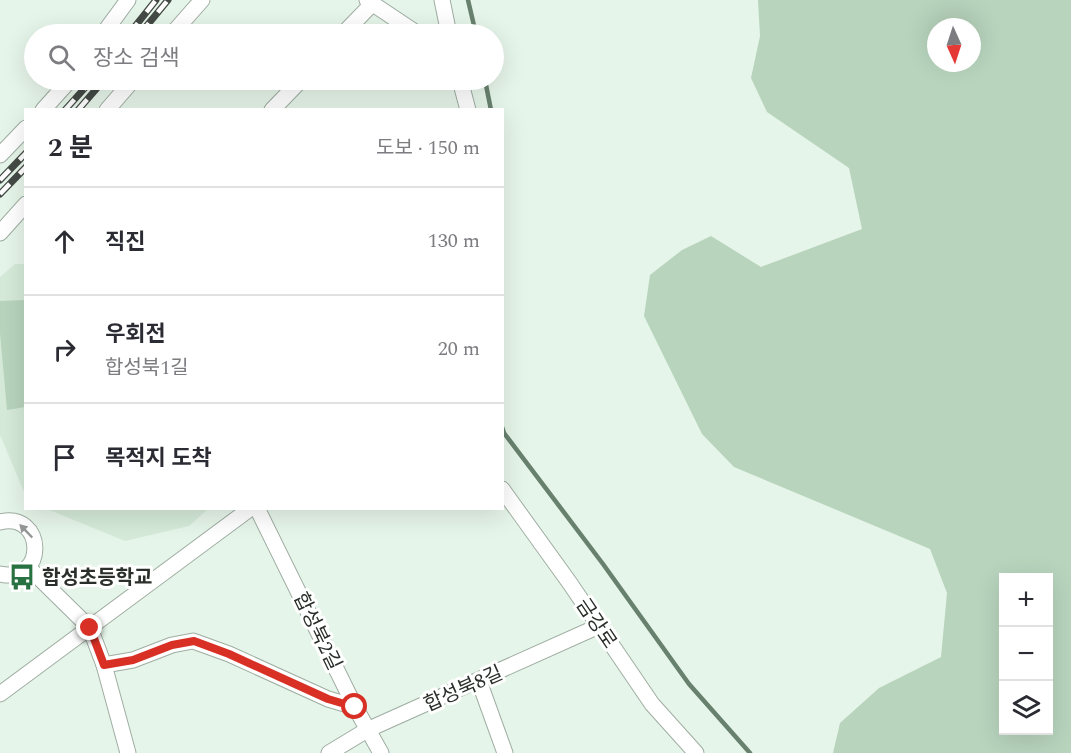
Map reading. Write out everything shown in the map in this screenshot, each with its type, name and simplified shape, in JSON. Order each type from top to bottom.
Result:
[{"type":"street","points":[[110,24],[128,0]]},
{"type":"street","points":[[181,24],[202,0]]},
{"type":"street","points":[[442,0],[447,24]]},
{"type":"street","points":[[351,24],[369,2],[403,24]]},
{"type":"street","points":[[45,108],[61,90]]},
{"type":"street","points":[[109,108],[124,90]]},
{"type":"street","points":[[274,108],[291,90]]},
{"type":"street","points":[[463,90],[467,108]]},
{"type":"street","points":[[0,155],[24,130]]},
{"type":"street","points":[[0,233],[24,206]]},
{"type":"street","name":"금강로","points":[[504,492],[652,704],[696,753]]},
{"type":"street","points":[[0,694],[248,510]]},
{"type":"street","name":"합성북2길","points":[[258,510],[355,707],[381,753]]},
{"type":"street","points":[[0,522],[14,521],[22,524],[29,530],[36,546],[31,563],[25,570],[7,576],[0,574]]},
{"type":"street","points":[[28,567],[90,628],[104,665],[128,753]]},
{"type":"street","name":"합성북8길","points":[[330,753],[367,730],[599,626]]},
{"type":"street","points":[[104,665],[133,660],[172,645],[194,641],[229,654],[328,699],[355,707]]},
{"type":"street","points":[[479,681],[505,753]]},
{"type":"shaded area","points":[[758,0],[1071,0],[1071,753],[833,753],[840,723],[879,688],[941,657],[947,593],[930,549],[734,467],[702,434],[644,316],[650,275],[682,250],[711,236],[761,267],[862,229],[849,168],[767,112],[751,78],[760,36]]},
{"type":"shaded area","points":[[15,264],[24,264],[24,492],[0,435],[0,277]]},
{"type":"shaded area","points":[[24,300],[24,407],[7,410],[0,333],[0,301]]},
{"type":"shaded area","points":[[49,510],[207,510],[189,526],[125,541]]},
{"type":"waterway","points":[[468,0],[474,24]]},
{"type":"waterway","points":[[487,90],[491,108]]},
{"type":"waterway","points":[[504,433],[603,564],[689,684],[750,753]]},
{"type":"railway","points":[[137,24],[156,0]]},
{"type":"railway","points":[[148,24],[168,0]]},
{"type":"railway","points":[[67,108],[83,90]]},
{"type":"railway","points":[[80,108],[95,90]]},
{"type":"railway","points":[[0,180],[24,155]]},
{"type":"railway","points":[[0,194],[24,169]]},
{"type":"place","name":"합성초등학교","points":[[22,577]]},
{"type":"route","points":[[90,628],[104,665],[133,660],[172,645],[194,641],[229,654],[328,699],[355,707]]}]
